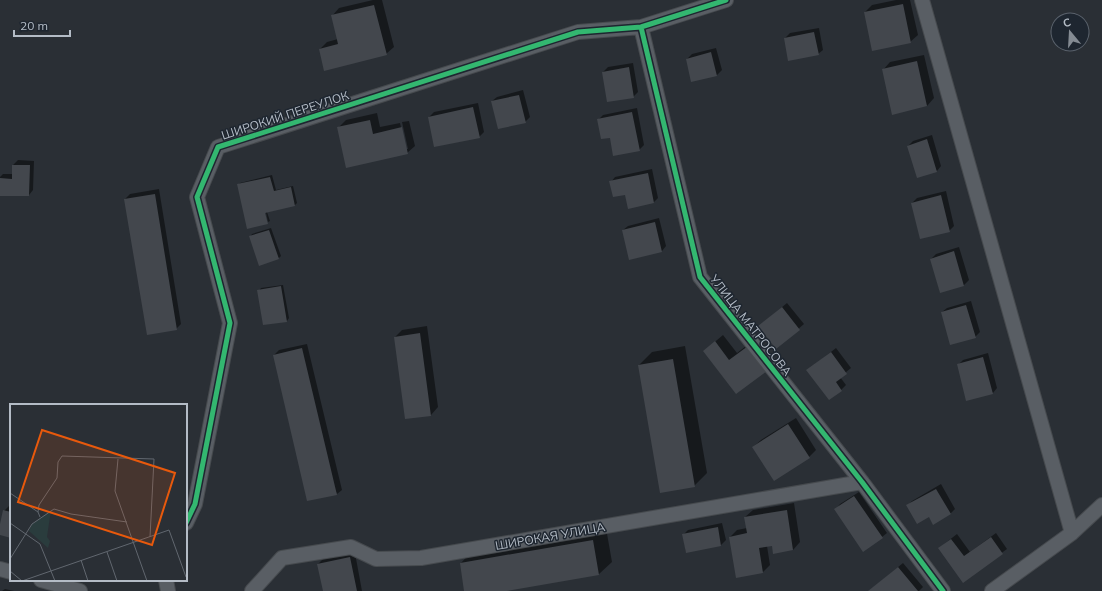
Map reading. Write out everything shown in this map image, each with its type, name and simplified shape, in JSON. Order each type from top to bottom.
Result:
[{"type":"street","points":[[641,26],[726,0]]},
{"type":"street","points":[[922,0],[1072,533]]},
{"type":"street","name":"УЛИЦА МАТРОСОВА","points":[[641,26],[700,277],[862,482],[943,591]]},
{"type":"street","name":"ШИРОКИЙ ПЕРЕУЛОК","points":[[187,521],[195,504],[230,323],[197,197],[218,146],[578,32],[641,26]]},
{"type":"street","name":"ШИРОКАЯ УЛИЦА","points":[[252,591],[282,558],[351,547],[376,559],[421,558],[862,482]]},
{"type":"street","points":[[992,591],[1072,533],[1102,505]]},
{"type":"street","points":[[0,569],[10,572]]},
{"type":"street","points":[[45,581],[80,591]]},
{"type":"street","points":[[166,581],[168,591]]},
{"type":"building","points":[[903,4],[911,43],[872,51],[864,12]]},
{"type":"building","points":[[374,5],[387,55],[324,71],[319,49],[338,44],[331,15]]},
{"type":"building","points":[[814,32],[819,55],[788,61],[784,38]]},
{"type":"building","points":[[711,52],[717,76],[691,82],[686,59]]},
{"type":"building","points":[[917,61],[927,106],[892,115],[882,69]]},
{"type":"building","points":[[629,67],[634,98],[607,102],[602,72]]},
{"type":"building","points":[[519,95],[526,123],[498,129],[491,101]]},
{"type":"building","points":[[473,107],[480,138],[434,147],[428,117]]},
{"type":"building","points":[[632,112],[640,151],[613,156],[610,138],[601,139],[597,119]]},
{"type":"building","points":[[370,120],[373,134],[402,127],[408,154],[346,168],[337,127]]},
{"type":"building","points":[[927,139],[937,172],[917,178],[907,146]]},
{"type":"building","points":[[12,165],[30,165],[29,196],[0,196],[0,178],[12,179]]},
{"type":"building","points":[[648,173],[654,203],[628,209],[625,195],[613,197],[609,181]]},
{"type":"building","points":[[270,177],[274,191],[291,187],[295,206],[265,213],[268,224],[247,229],[237,184]]},
{"type":"building","points":[[155,194],[177,330],[147,335],[124,199]]},
{"type":"building","points":[[941,195],[950,232],[920,239],[911,203]]},
{"type":"building","points":[[655,222],[662,252],[629,260],[622,230]]},
{"type":"building","points":[[269,230],[279,259],[259,266],[249,236]]},
{"type":"building","points":[[954,251],[964,286],[940,293],[930,259]]},
{"type":"building","points":[[281,286],[287,322],[263,325],[257,290]]},
{"type":"building","points":[[966,305],[976,338],[950,345],[941,312]]},
{"type":"building","points":[[782,307],[800,330],[776,349],[758,326]]},
{"type":"building","points":[[420,333],[431,416],[405,419],[394,337]]},
{"type":"building","points":[[715,341],[729,360],[748,346],[767,371],[736,394],[703,351]]},
{"type":"building","points":[[302,348],[337,495],[307,501],[273,355]]},
{"type":"building","points":[[831,352],[847,374],[836,382],[842,391],[829,400],[806,370]]},
{"type":"building","points":[[983,357],[993,394],[966,401],[957,364]]},
{"type":"building","points":[[673,359],[695,487],[660,493],[638,365]]},
{"type":"building","points":[[788,424],[810,458],[774,481],[752,447]]},
{"type":"building","points":[[936,489],[951,514],[933,525],[929,517],[917,524],[906,505]]},
{"type":"building","points":[[854,496],[883,538],[863,552],[834,509]]},
{"type":"building","points":[[3,510],[10,512],[10,538],[0,535],[0,524]]},
{"type":"building","points":[[787,510],[793,550],[773,554],[772,546],[759,548],[763,573],[736,578],[729,537],[747,533],[744,517]]},
{"type":"building","points":[[718,527],[721,546],[686,553],[682,534]]},
{"type":"building","points":[[991,537],[1003,554],[963,583],[938,548],[951,539],[964,556]]},
{"type":"building","points":[[593,540],[599,575],[507,591],[464,591],[460,563]]},
{"type":"building","points":[[350,557],[357,591],[323,591],[317,564]]},
{"type":"building","points":[[898,567],[918,591],[868,591]]},
{"type":"cycle path","points":[[187,521],[195,504],[230,323],[197,197],[218,147],[578,32],[641,27],[726,0]]},
{"type":"cycle path","points":[[641,27],[700,277],[862,482],[943,591]]}]
